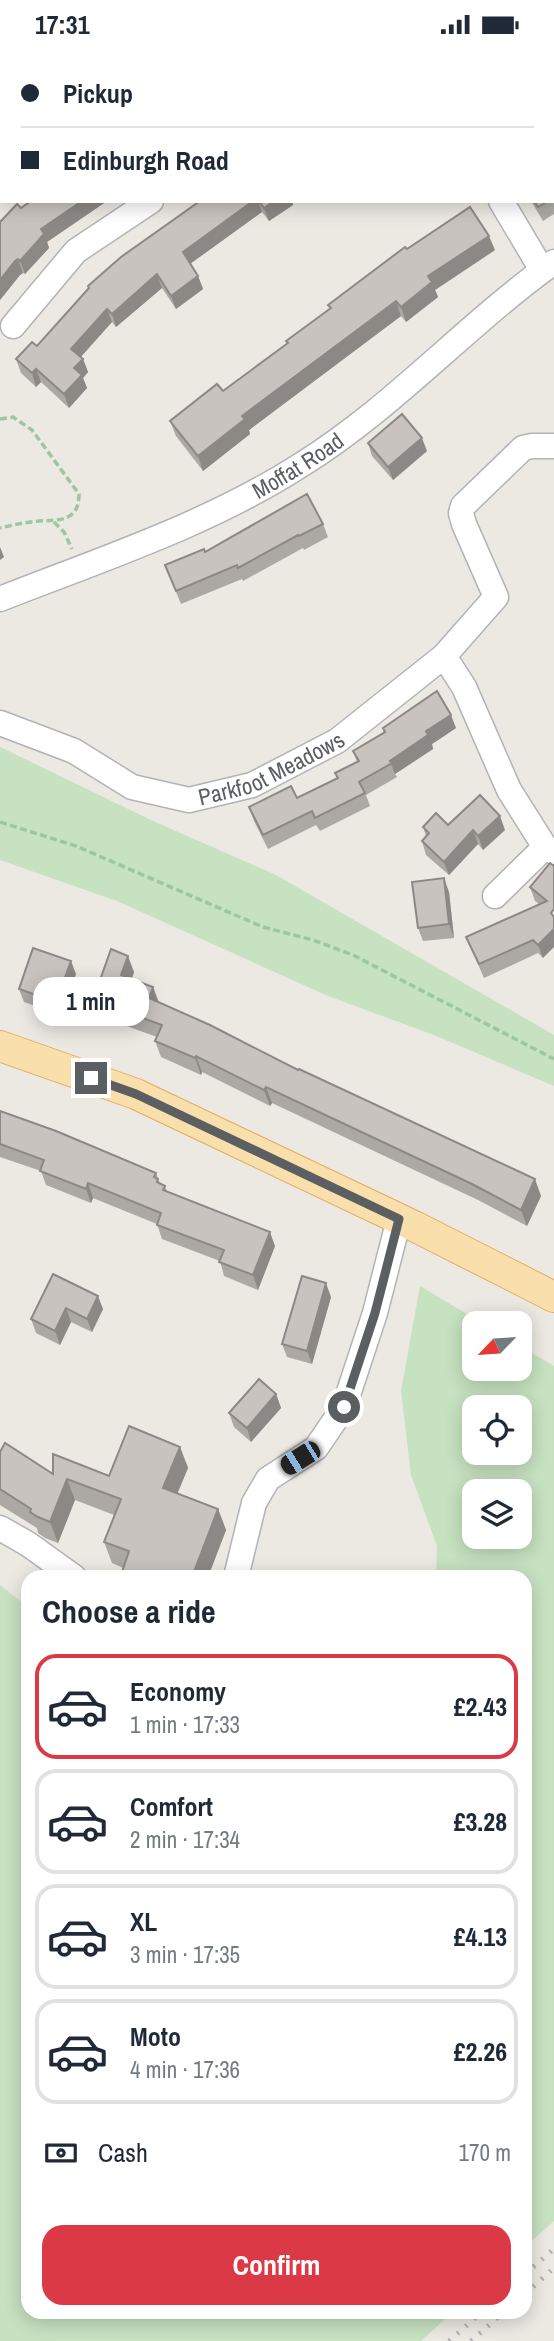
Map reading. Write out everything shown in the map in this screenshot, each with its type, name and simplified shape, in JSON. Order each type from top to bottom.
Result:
[{"type":"main road","points":[[0,1046],[136,1094],[399,1219],[554,1297]]},
{"type":"street","points":[[13,326],[76,251],[148,203]]},
{"type":"street","points":[[502,203],[548,266]]},
{"type":"street","name":"Moffat Road","points":[[0,599],[252,495],[353,429],[548,266]]},
{"type":"street","name":"Parkfoot Meadows","points":[[0,723],[74,751],[132,787],[189,800],[253,785],[337,741],[444,656],[496,597],[464,524],[461,513],[463,506],[523,448],[554,446]]},
{"type":"street","points":[[444,656],[464,687],[509,790],[550,850],[495,897]]},
{"type":"street","points":[[238,1570],[254,1503],[268,1479],[316,1448],[344,1407],[375,1313],[399,1219]]},
{"type":"street","points":[[0,1528],[64,1570]]},
{"type":"path","points":[[0,419],[12,417],[32,430],[79,494],[79,504],[73,514],[54,522],[42,521],[0,528]]},
{"type":"path","points":[[54,522],[64,532],[80,567]]},
{"type":"path","points":[[0,822],[76,846],[263,927],[313,940],[353,955],[554,1059]]},
{"type":"green space","points":[[0,747],[153,821],[276,875],[554,1035],[554,1086],[434,1035],[328,996],[117,901],[0,860]]},
{"type":"green space","points":[[420,1286],[462,1311],[462,1381],[532,1381],[532,1353],[554,1366],[554,2221],[532,2241],[532,1570],[436,1570],[437,1546],[411,1475],[401,1391]]},
{"type":"green space","points":[[0,1585],[21,1602],[21,2319],[445,2319],[421,2341],[0,2341]]},
{"type":"building","points":[[28,203],[79,203],[41,229],[44,234],[20,261],[15,261],[0,280],[0,222],[17,204],[21,208]]},
{"type":"building","points":[[197,203],[250,203],[183,252],[198,276],[171,296],[157,274],[112,314],[107,309],[71,349],[83,359],[74,368],[82,375],[64,394],[36,369],[32,373],[16,359],[32,342],[37,346],[88,286],[121,257]]},
{"type":"building","points":[[470,207],[489,236],[428,276],[432,282],[401,307],[396,301],[242,416],[245,419],[198,456],[170,421],[217,384],[223,391],[288,343],[286,341],[331,308],[328,305],[405,247],[407,249]]},
{"type":"building","points":[[402,414],[422,438],[388,467],[368,443]]},
{"type":"building","points":[[307,494],[323,524],[238,568],[237,565],[176,591],[165,565],[204,549],[205,552]]},
{"type":"building","points":[[437,691],[451,715],[426,731],[428,735],[390,761],[392,763],[359,782],[365,793],[315,818],[312,811],[263,835],[249,807],[291,786],[297,798],[338,778],[335,773],[359,761],[353,751],[385,732],[383,728]]},
{"type":"building","points":[[480,795],[500,816],[478,836],[473,830],[444,862],[422,841],[429,833],[423,827],[436,813],[448,825]]},
{"type":"building","points":[[550,863],[554,866],[554,909],[551,913],[554,917],[554,929],[538,945],[533,940],[479,964],[466,937],[547,901],[530,887]]},
{"type":"building","points":[[444,878],[449,924],[418,928],[412,882]]},
{"type":"building","points":[[33,948],[71,961],[56,1002],[19,989]]},
{"type":"building","points":[[111,949],[128,956],[121,975],[153,987],[149,998],[535,1179],[521,1210],[472,1184],[266,1087],[264,1090],[196,1056],[195,1058],[155,1041],[162,1025],[93,1000]]},
{"type":"building","points":[[0,1111],[156,1173],[154,1177],[158,1179],[157,1182],[165,1186],[163,1190],[270,1232],[253,1275],[219,1262],[224,1250],[157,1225],[161,1213],[88,1183],[86,1189],[40,1171],[44,1160],[0,1144]]},
{"type":"building","points":[[53,1274],[98,1296],[87,1319],[66,1308],[55,1331],[31,1319]]},
{"type":"building","points":[[302,1276],[326,1283],[307,1351],[282,1344]]},
{"type":"building","points":[[259,1379],[276,1394],[247,1428],[229,1413]]},
{"type":"building","points":[[129,1426],[180,1447],[163,1488],[218,1509],[195,1570],[123,1570],[129,1551],[104,1542],[121,1499],[67,1479],[50,1522],[30,1512],[31,1509],[0,1489],[0,1452],[5,1443],[53,1474],[53,1454],[109,1476]]},
{"type":"railway","points":[[532,2268],[554,2249]]},
{"type":"railway","points":[[532,2288],[554,2268]]},
{"type":"railway","points":[[449,2341],[474,2319]]},
{"type":"railway","points":[[471,2341],[496,2319]]},
{"type":"route","points":[[91,1078],[136,1094],[399,1219],[375,1313],[344,1407]]}]
